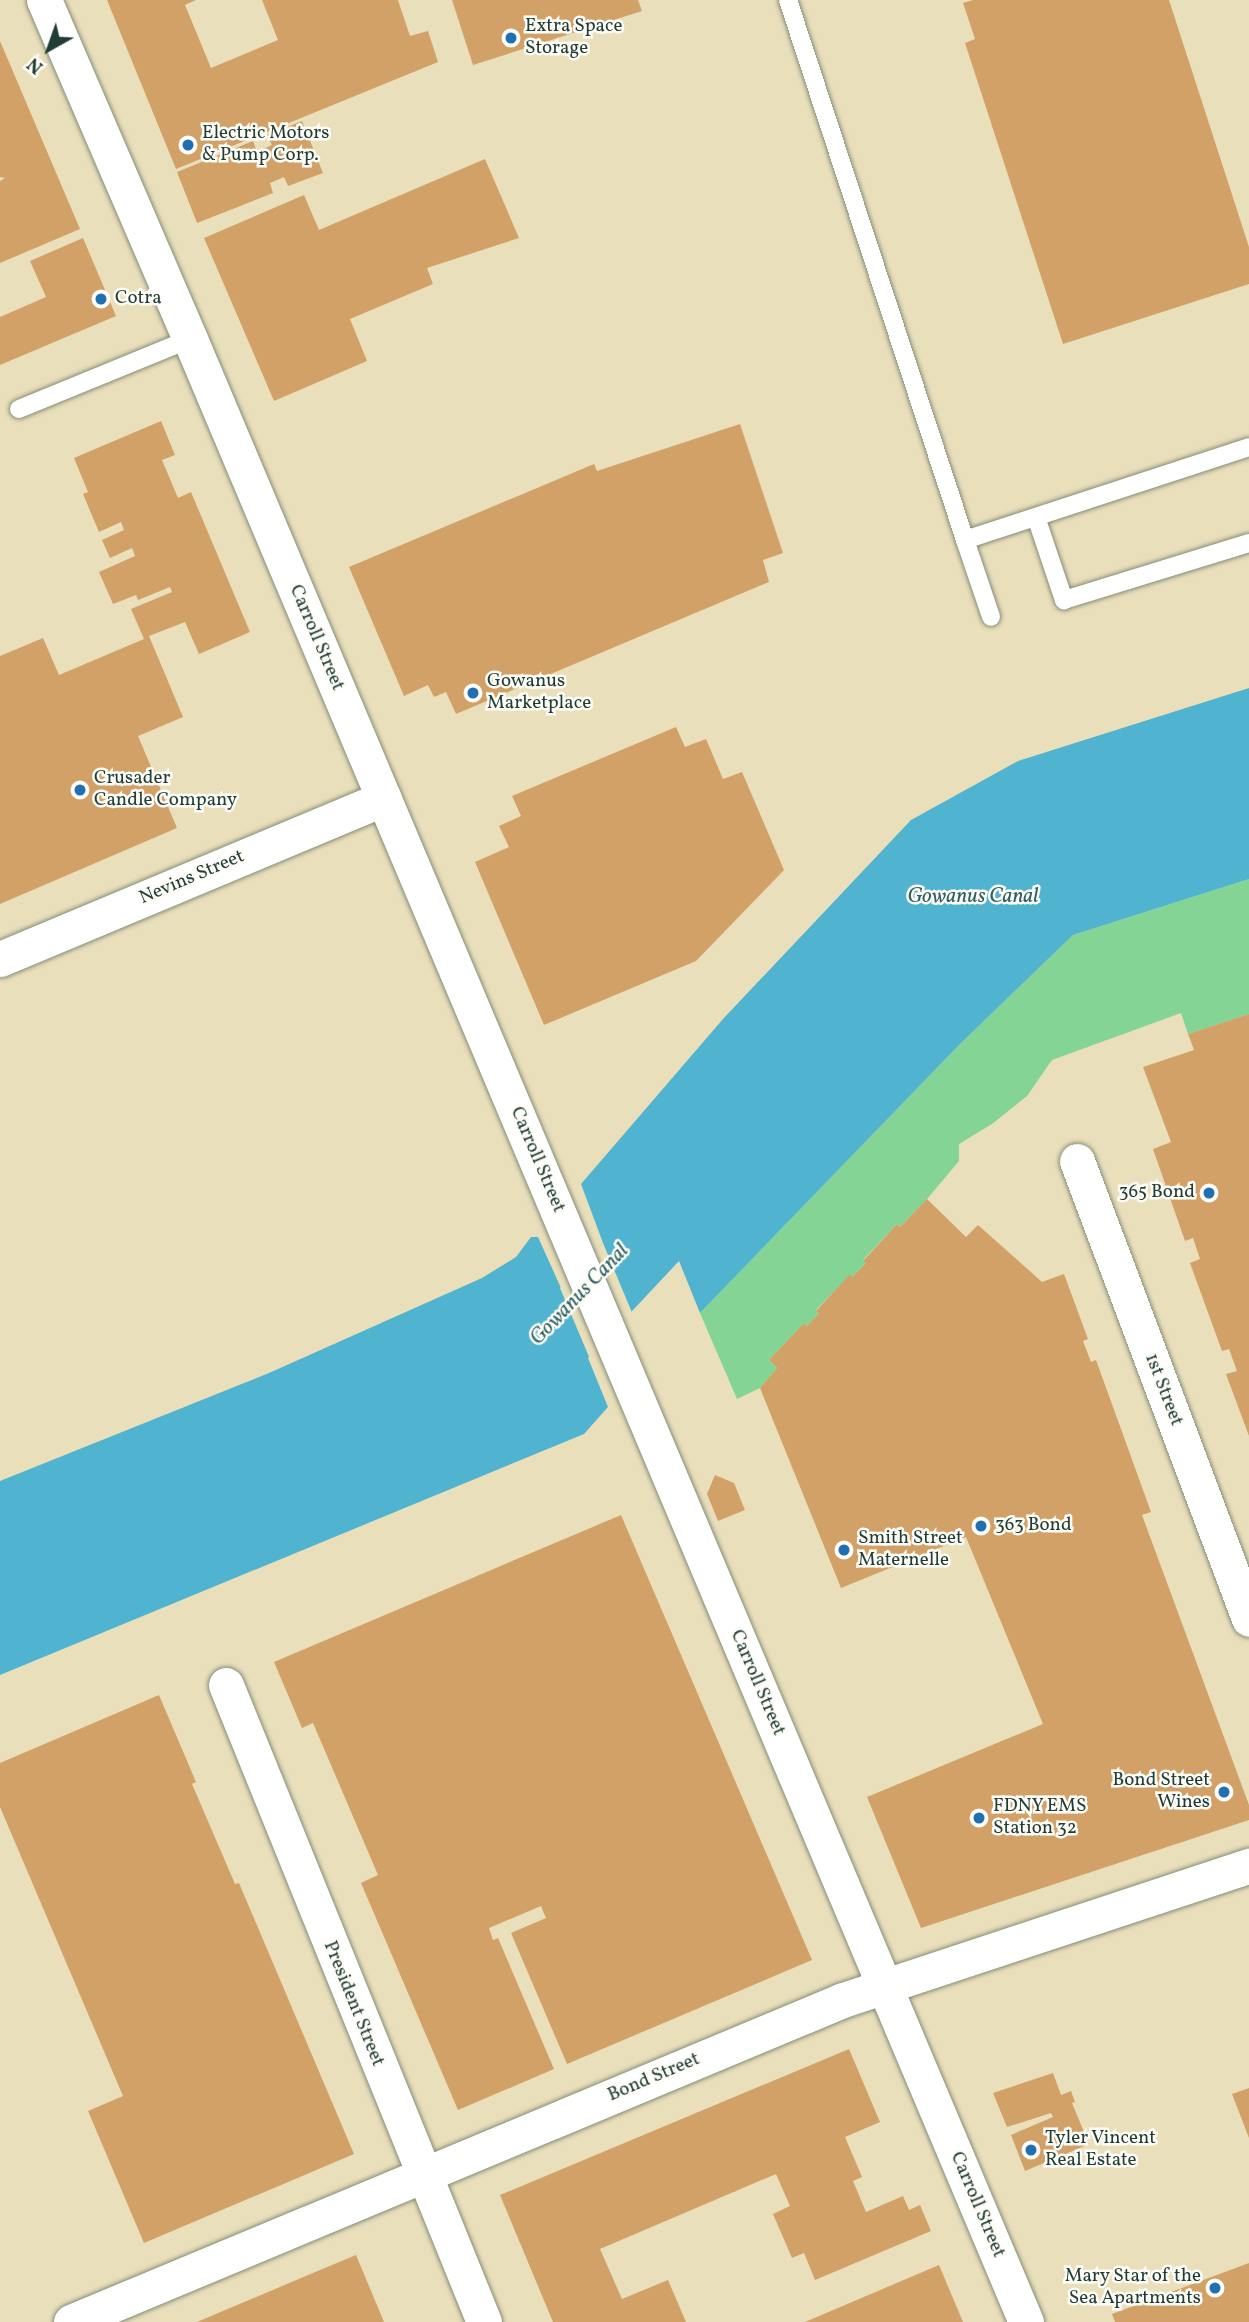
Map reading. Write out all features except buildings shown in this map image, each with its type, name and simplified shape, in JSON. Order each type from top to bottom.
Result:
[{"type":"street","name":"Carroll Street","points":[[44,0],[190,339],[1026,2322]]},
{"type":"street","name":"Nevins Street","points":[[0,959],[384,798]]},
{"type":"street","name":"1st Street","points":[[1077,1161],[1249,1619]]},
{"type":"street","name":"President Street","points":[[226,1685],[484,2322]]},
{"type":"street","name":"Bond Street","points":[[71,2322],[843,2000],[1249,1866]]},
{"type":"lane","points":[[788,0],[991,617]]},
{"type":"lane","points":[[19,409],[190,339]]},
{"type":"lane","points":[[965,540],[1249,447]]},
{"type":"lane","points":[[1036,517],[1065,600],[1249,543]]},
{"type":"green space","points":[[1249,879],[1249,1014],[1188,1034],[1181,1013],[1052,1060],[1027,1096],[992,1124],[959,1144],[959,1161],[927,1199],[900,1227],[897,1224],[863,1260],[866,1263],[852,1277],[850,1275],[816,1310],[819,1313],[807,1326],[804,1323],[769,1360],[777,1368],[760,1388],[737,1399],[700,1313],[960,1044],[1073,935]]},
{"type":"water","name":"Gowanus Canal","points":[[1249,688],[1249,879],[1073,935],[960,1044],[700,1313],[679,1261],[588,1358],[608,1407],[584,1434],[0,1675],[0,1481],[269,1373],[482,1278],[516,1257],[531,1237],[538,1237],[561,1288],[603,1243],[581,1184],[723,1019],[911,820],[1018,761]]},
{"type":"pier","points":[[603,1243],[633,1315],[592,1358],[611,1409],[560,1288]]},
{"type":"place","name":"Extra Space Storage","points":[[511,38]]},
{"type":"place","name":"Electric Motors & Pump Corp.","points":[[188,145]]},
{"type":"place","name":"Cotra","points":[[101,299]]},
{"type":"place","name":"Gowanus Marketplace","points":[[473,693]]},
{"type":"place","name":"Crusader Candle Company","points":[[80,790]]},
{"type":"place","name":"365 Bond","points":[[1209,1193]]},
{"type":"place","name":"363 Bond","points":[[981,1526]]},
{"type":"place","name":"Smith Street Maternelle","points":[[844,1550]]},
{"type":"place","name":"Bond Street Wines","points":[[1224,1792]]},
{"type":"place","name":"FDNY EMS Station 32","points":[[979,1818]]},
{"type":"place","name":"Tyler Vincent Real Estate","points":[[1031,2150]]},
{"type":"place","name":"Mary Star of the Sea Apartments","points":[[1215,2288]]}]
